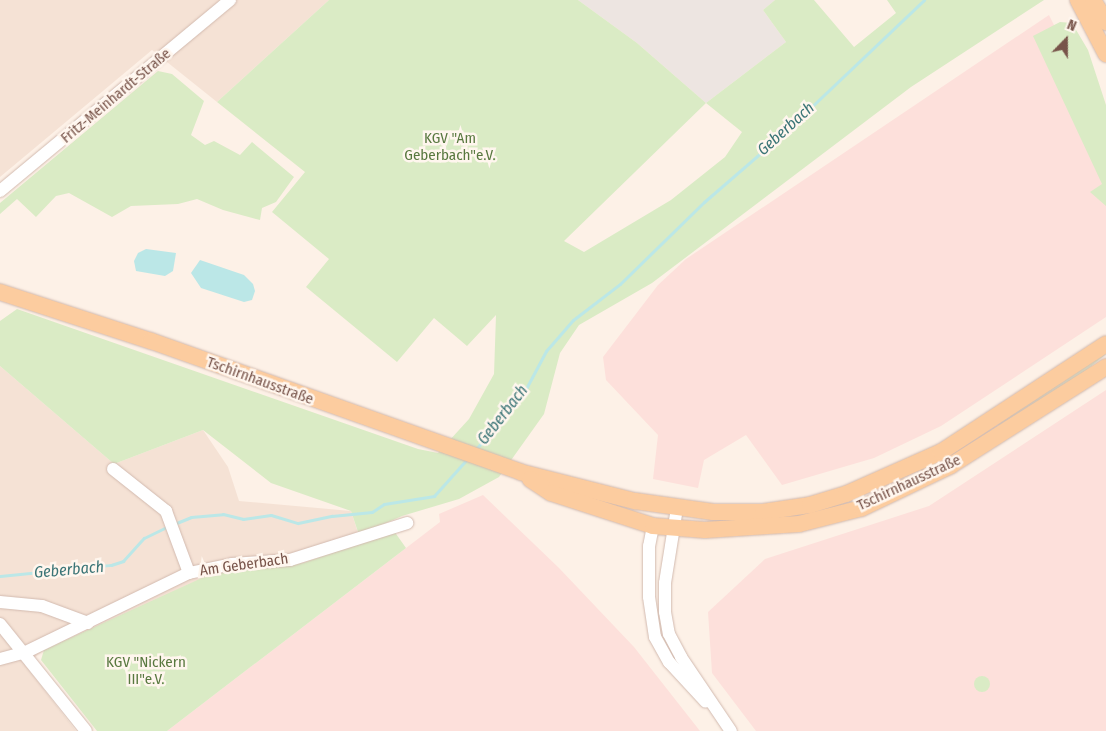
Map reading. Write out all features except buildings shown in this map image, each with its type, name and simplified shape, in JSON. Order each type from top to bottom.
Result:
[{"type":"main road","points":[[1078,0],[1106,54]]},
{"type":"main road","points":[[1093,0],[1106,22]]},
{"type":"main road","name":"Tschirnhausstraße","points":[[0,292],[151,341],[514,469],[658,505],[677,508],[763,512],[810,504],[846,494],[941,452],[1106,344]]},
{"type":"main road","name":"Tschirnhausstraße","points":[[514,469],[550,493],[653,526],[674,529],[750,529],[799,524],[862,508],[950,466],[1106,367]]},
{"type":"main road","points":[[653,526],[658,505]]},
{"type":"street","name":"Fritz-Meinhardt-Straße","points":[[0,191],[225,2]]},
{"type":"street","points":[[114,468],[154,499],[173,523],[189,573]]},
{"type":"street","points":[[677,508],[664,598],[669,634],[715,710],[731,731]]},
{"type":"street","name":"Am Geberbach","points":[[0,659],[26,652],[189,573],[232,564],[290,560],[407,523]]},
{"type":"street","points":[[653,526],[649,546],[649,597],[656,637],[688,686],[715,710]]},
{"type":"street","points":[[0,602],[42,606],[88,623]]},
{"type":"street","points":[[0,624],[26,652],[86,731]]},
{"type":"shaded area","points":[[0,0],[329,0],[217,102],[152,50],[0,177]]},
{"type":"shaded area","points":[[578,0],[775,0],[763,10],[786,42],[706,103],[637,43]]},
{"type":"shaded area","points":[[1049,15],[1106,130],[1106,317],[941,426],[874,458],[782,485],[746,435],[704,460],[698,488],[653,479],[658,435],[606,380],[603,357],[658,285],[686,259]]},
{"type":"shaded area","points":[[0,366],[114,464],[203,430],[228,467],[239,501],[351,511],[361,542],[303,563],[245,568],[44,650],[25,665],[76,731],[0,731]]},
{"type":"shaded area","points":[[1106,390],[1106,731],[756,731],[712,673],[708,612],[765,559],[929,506]]},
{"type":"shaded area","points":[[483,495],[559,568],[634,647],[700,731],[167,731],[440,522],[439,514]]},
{"type":"green space","name":"KGV \"Am Geberbach\"e.V.","points":[[329,0],[578,0],[637,43],[706,103],[786,42],[763,10],[775,0],[814,0],[854,47],[896,13],[887,0],[1044,0],[911,87],[652,283],[579,325],[560,353],[544,414],[499,477],[459,499],[402,516],[359,535],[351,511],[271,483],[203,430],[114,464],[0,366],[0,321],[17,309],[418,449],[438,453],[469,419],[494,374],[496,315],[467,346],[434,318],[397,362],[306,287],[329,259],[272,212],[305,172],[217,102]],"holes":[[[706,103],[742,132],[725,157],[671,200],[584,252],[564,241]]]},
{"type":"green space","points":[[1060,22],[1072,23],[1088,50],[1106,105],[1106,206],[1090,192],[1102,184],[1033,36]]},
{"type":"green space","points":[[158,71],[172,74],[204,101],[191,135],[205,145],[214,141],[240,155],[252,142],[294,177],[276,202],[262,208],[260,220],[223,210],[197,199],[178,204],[131,206],[112,217],[69,193],[56,196],[36,217],[17,199],[0,214],[0,203]]},
{"type":"green space","points":[[1106,350],[1106,354],[1071,383],[1001,428],[996,421]]},
{"type":"green space","name":"KGV \"Nickern III\"e.V.","points":[[394,531],[406,548],[167,731],[97,731],[41,660],[44,650],[204,577],[245,568],[303,563]]},
{"type":"green space","points":[[982,676],[990,684],[982,692],[974,684]]},
{"type":"water","points":[[146,249],[176,253],[173,271],[165,276],[136,271],[134,261],[138,253]]},
{"type":"water","points":[[200,260],[244,275],[253,284],[255,291],[252,300],[244,302],[201,288],[191,273]]},
{"type":"waterway","name":"Geberbach","points":[[475,450],[521,398],[546,351],[573,320],[620,284],[704,202],[787,130],[924,0]]},
{"type":"waterway","name":"Geberbach","points":[[174,524],[191,517],[223,514],[243,519],[271,515],[298,523],[332,516],[372,512],[384,504],[434,496],[468,458]]},
{"type":"waterway","name":"Geberbach","points":[[0,576],[111,565],[123,561],[144,538],[169,526]]}]
